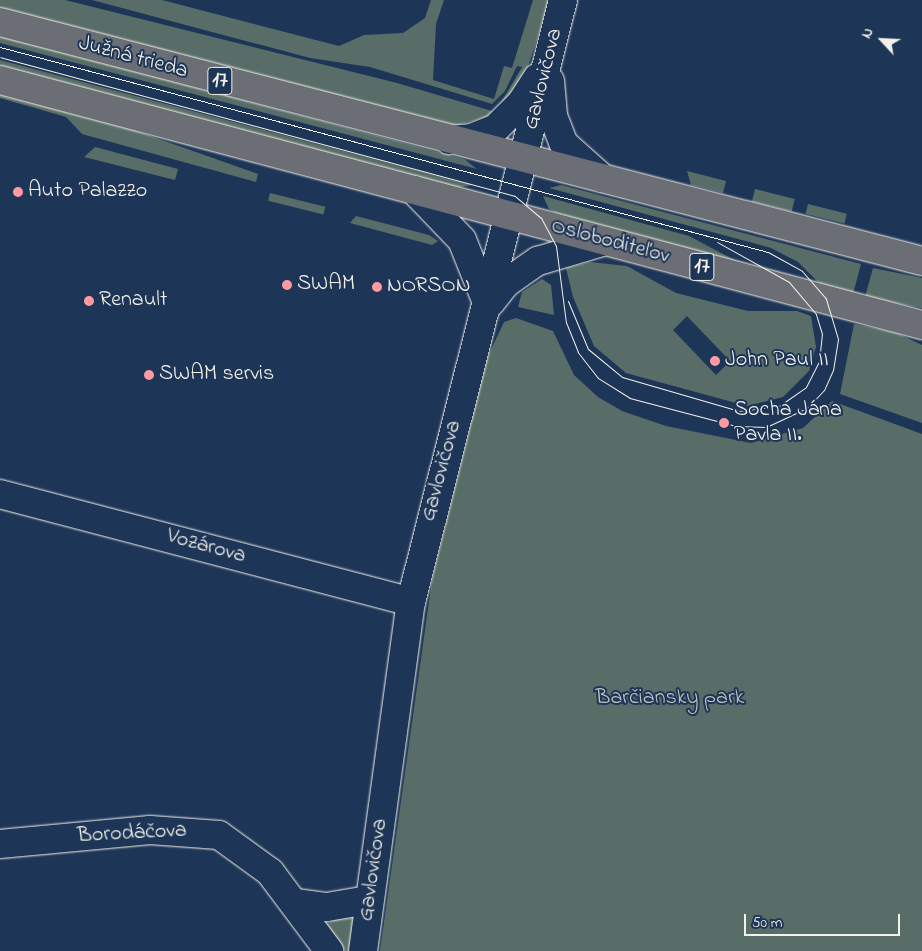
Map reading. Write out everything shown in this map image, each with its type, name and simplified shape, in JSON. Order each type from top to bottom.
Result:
[{"type":"main road","name":"Južná trieda","points":[[0,22],[440,139]]},
{"type":"main road","name":"17","points":[[0,80],[414,190]]},
{"type":"main road","name":"17","points":[[440,139],[602,178],[922,261]]},
{"type":"main road","name":"Osloboditeľov","points":[[414,190],[922,325]]},
{"type":"street","name":"Gavlovičova","points":[[363,951],[411,602],[564,0]]},
{"type":"street","points":[[440,139],[471,138],[500,125],[521,103],[549,57]]},
{"type":"street","points":[[549,57],[553,116],[560,136],[602,178]]},
{"type":"street","points":[[414,190],[462,240],[488,305],[506,283],[538,261],[605,241]]},
{"type":"street","name":"Vozárova","points":[[0,494],[411,602]]},
{"type":"street","name":"Borodáčova","points":[[0,844],[150,830],[212,834],[239,846],[297,903],[328,951]]},
{"type":"street","points":[[297,903],[327,907],[369,900]]},
{"type":"green space","points":[[0,0],[65,0],[397,83],[499,113],[452,127],[0,10]]},
{"type":"green space","points":[[92,0],[162,0],[339,46],[364,35],[403,33],[425,18],[431,0],[444,0],[436,24],[433,80],[494,99],[504,66],[512,68],[533,0],[550,0],[522,85],[499,106],[522,67],[517,66],[505,91],[492,104],[370,67],[310,58]]},
{"type":"green space","points":[[0,35],[464,159],[477,169],[0,43]]},
{"type":"green space","points":[[0,60],[472,185],[457,188],[0,68]]},
{"type":"green space","points":[[0,94],[128,128],[258,174],[256,182],[82,134],[66,117],[0,98]]},
{"type":"green space","points":[[95,147],[178,169],[175,180],[84,157]]},
{"type":"green space","points":[[687,171],[726,181],[723,193],[691,185]]},
{"type":"green space","points":[[561,185],[861,264],[853,294],[822,286],[798,262],[771,248],[549,188]]},
{"type":"green space","points":[[755,189],[795,199],[792,212],[752,202]]},
{"type":"green space","points":[[270,193],[325,207],[323,215],[268,201]]},
{"type":"green space","points":[[543,196],[689,236],[742,264],[562,216],[549,209]]},
{"type":"green space","points":[[808,204],[847,214],[844,223],[806,214]]},
{"type":"green space","points":[[356,216],[429,235],[438,241],[432,245],[350,223]]},
{"type":"green space","points":[[590,262],[627,266],[676,293],[748,311],[797,311],[811,316],[816,347],[809,371],[783,397],[747,406],[626,373],[594,346],[573,297],[566,268]],"holes":[[[687,316],[730,361],[716,375],[673,330]]]},
{"type":"green space","points":[[873,268],[922,278],[922,308],[865,297]]},
{"type":"green space","points":[[542,279],[551,285],[554,315],[518,307],[522,292]]},
{"type":"green space","name":"Barčiansky park","points":[[516,318],[553,331],[574,375],[598,397],[622,411],[666,426],[751,443],[803,428],[832,401],[922,434],[922,951],[380,951],[432,580],[488,356],[504,322]]},
{"type":"green space","points":[[854,324],[897,333],[922,345],[922,423],[840,394]]},
{"type":"green space","points":[[357,910],[351,951],[345,951],[324,925]]},
{"type":"tram line","points":[[0,47],[768,252],[802,271],[826,299],[838,339],[833,370],[824,390],[807,408],[766,427],[736,426],[630,398],[598,378],[578,352],[566,323],[556,246],[541,218],[515,196],[0,57]]},
{"type":"tram line","points":[[568,301],[588,349],[622,377],[739,411],[779,406],[806,387],[819,362],[822,334],[816,314],[789,282],[717,242]]},
{"type":"place","name":"Auto Palazzo","points":[[18,192]]},
{"type":"place","name":"SWAM","points":[[287,285]]},
{"type":"place","name":"NORSON","points":[[377,287]]},
{"type":"place","name":"Renault","points":[[89,301]]},
{"type":"place","name":"John Paul II","points":[[715,361]]},
{"type":"place","name":"SWAM servis","points":[[149,375]]},
{"type":"place","name":"Socha Jána Pavla II.","points":[[724,423]]}]
